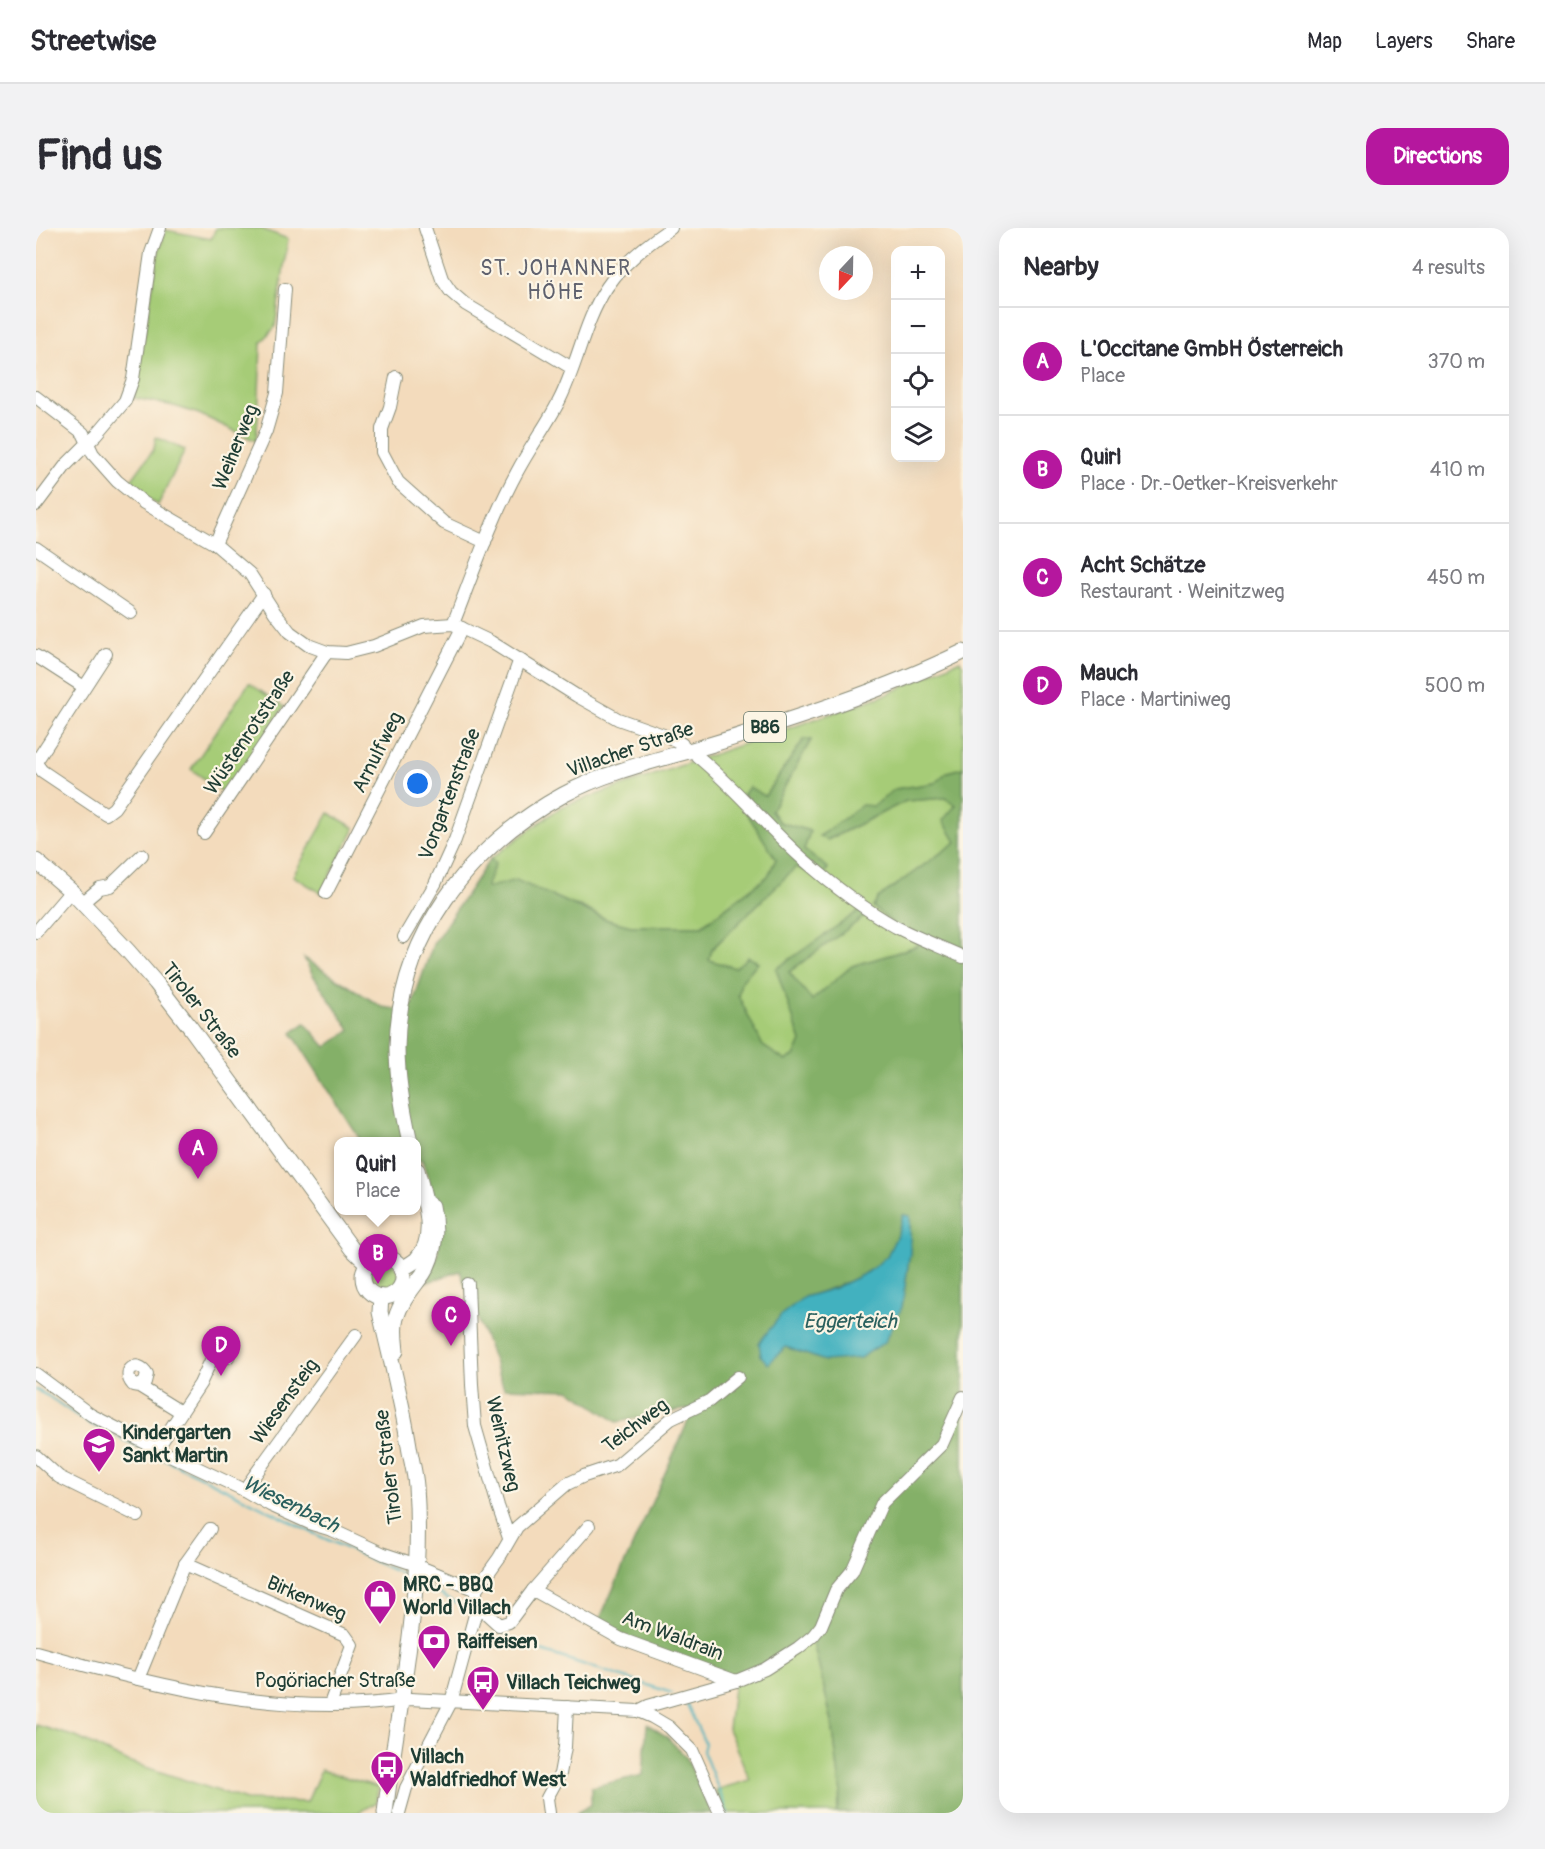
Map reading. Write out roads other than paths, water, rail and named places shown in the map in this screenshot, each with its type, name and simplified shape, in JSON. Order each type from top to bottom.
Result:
[{"type":"main road","name":"Villacher Straße","points":[[409,1137],[402,1105],[397,1048],[400,1016],[410,970],[428,927],[439,908],[469,867],[492,845],[518,823],[564,794],[622,771],[836,704],[963,652]]},
{"type":"main road","name":"Tiroler Straße","points":[[36,861],[71,891],[156,983],[316,1197],[352,1249],[368,1264]]},
{"type":"main road","points":[[401,1270],[417,1259],[428,1235],[421,1186]]},
{"type":"main road","points":[[396,1374],[398,1365],[395,1320],[405,1298],[424,1271],[433,1252],[435,1219],[432,1206],[425,1203]]},
{"type":"main road","points":[[377,1258],[394,1261],[401,1270],[403,1276],[399,1288],[391,1295],[381,1297],[371,1293],[365,1286],[363,1276],[368,1264],[377,1258]]},
{"type":"main road","name":"Tiroler Straße","points":[[381,1297],[380,1312],[403,1405],[416,1485],[416,1566],[411,1631],[385,1813]]},
{"type":"street","points":[[36,506],[66,465],[88,444],[125,401],[133,379],[151,253],[160,228]]},
{"type":"street","points":[[425,228],[442,279],[451,292],[465,304],[572,368]]},
{"type":"street","name":"Arnulfweg","points":[[326,893],[457,626],[485,542],[517,472],[560,400],[595,309],[620,270],[650,242],[671,228]]},
{"type":"street","name":"Weiherweg","points":[[215,544],[266,431],[272,412],[277,393],[285,289]]},
{"type":"street","points":[[396,377],[390,407],[382,429],[382,452],[398,482],[444,523],[485,542]]},
{"type":"street","points":[[36,397],[83,434],[93,454],[117,481],[144,503],[215,544],[250,574],[290,632],[308,645],[327,652],[346,653],[374,646],[424,626],[457,626],[491,642],[618,719],[682,744]]},
{"type":"street","points":[[36,548],[131,613]]},
{"type":"street","points":[[106,654],[38,766],[106,814],[114,808],[264,594]]},
{"type":"street","name":"Wüstenrotstraße","points":[[204,833],[327,652]]},
{"type":"street","points":[[36,656],[84,687]]},
{"type":"street","name":"Vorgartenstraße","points":[[404,937],[435,884],[455,840],[520,659]]},
{"type":"street","points":[[697,756],[804,860],[870,912],[898,928],[963,957]]},
{"type":"street","points":[[82,903],[100,888],[110,886],[142,855]]},
{"type":"street","points":[[36,932],[71,891]]},
{"type":"street","name":"Weinitzweg","points":[[468,1284],[476,1426],[509,1538]]},
{"type":"street","name":"Wiesensteig","points":[[244,1490],[356,1335]]},
{"type":"street","points":[[157,1449],[200,1384],[213,1356],[228,1357]]},
{"type":"street","points":[[36,1374],[91,1415],[270,1505],[384,1554],[476,1590],[475,1611],[451,1702],[406,1788],[399,1813]]},
{"type":"street","name":"Teichweg","points":[[476,1590],[499,1558],[517,1527],[567,1484],[617,1466],[670,1419],[709,1401],[738,1377]]},
{"type":"street","points":[[139,1386],[181,1412]]},
{"type":"street","points":[[638,1711],[648,1706],[736,1681],[765,1669],[798,1648],[817,1631],[836,1590],[852,1571],[882,1503],[942,1444],[963,1396]]},
{"type":"street","points":[[38,1462],[59,1477],[138,1516]]},
{"type":"street","points":[[475,1611],[499,1625],[509,1622],[533,1590],[589,1526]]},
{"type":"street","points":[[138,1679],[185,1564],[210,1529]]},
{"type":"street","name":"Birkenweg","points":[[185,1564],[345,1635],[352,1645],[330,1704]]},
{"type":"street","name":"Am Waldrain","points":[[533,1590],[621,1639],[736,1681]]},
{"type":"street","name":"Pogöriacher Straße","points":[[36,1653],[138,1679],[218,1695],[294,1704],[384,1704],[410,1699],[638,1711],[669,1727],[692,1750],[720,1813]]},
{"type":"street","points":[[549,1813],[547,1798],[560,1773],[565,1747],[567,1707]]},
{"type":"water","name":"Eggerteich","points":[[903,1215],[910,1216],[910,1252],[902,1307],[885,1342],[860,1358],[825,1361],[786,1347],[768,1364],[761,1356],[759,1343],[781,1315],[804,1297],[835,1288],[868,1272],[887,1256],[898,1233]]},
{"type":"waterway","name":"Wiesenbach","points":[[36,1390],[86,1422],[406,1576]]},
{"type":"waterway","name":"Wiesenbach","points":[[425,1586],[471,1611]]},
{"type":"waterway","name":"Wiesenbach","points":[[478,1616],[488,1623]]},
{"type":"waterway","name":"Wiesenbach","points":[[498,1630],[520,1644],[672,1693]]},
{"type":"waterway","name":"Wiesenbach","points":[[685,1700],[705,1743],[703,1751],[728,1813]]},
{"type":"place","name":"L'Occitane GmbH Österreich","points":[[198,1179]]},
{"type":"place","name":"Quirl","points":[[378,1284]]},
{"type":"place","name":"Acht Schätze","points":[[451,1346]]},
{"type":"place","name":"Mauch","points":[[221,1376]]},
{"type":"place","name":"Kindergarten Sankt Martin","points":[[99,1473]]},
{"type":"place","name":"MRC - BBQ World Villach","points":[[380,1625]]},
{"type":"place","name":"Raiffeisen","points":[[434,1670]]},
{"type":"place","name":"Villach Teichweg","points":[[483,1711]]},
{"type":"place","name":"Villach Waldfriedhof West","points":[[387,1796]]},
{"type":"district","name":"ST. JOHANNER HÖHE","points":[[556,280]]}]
